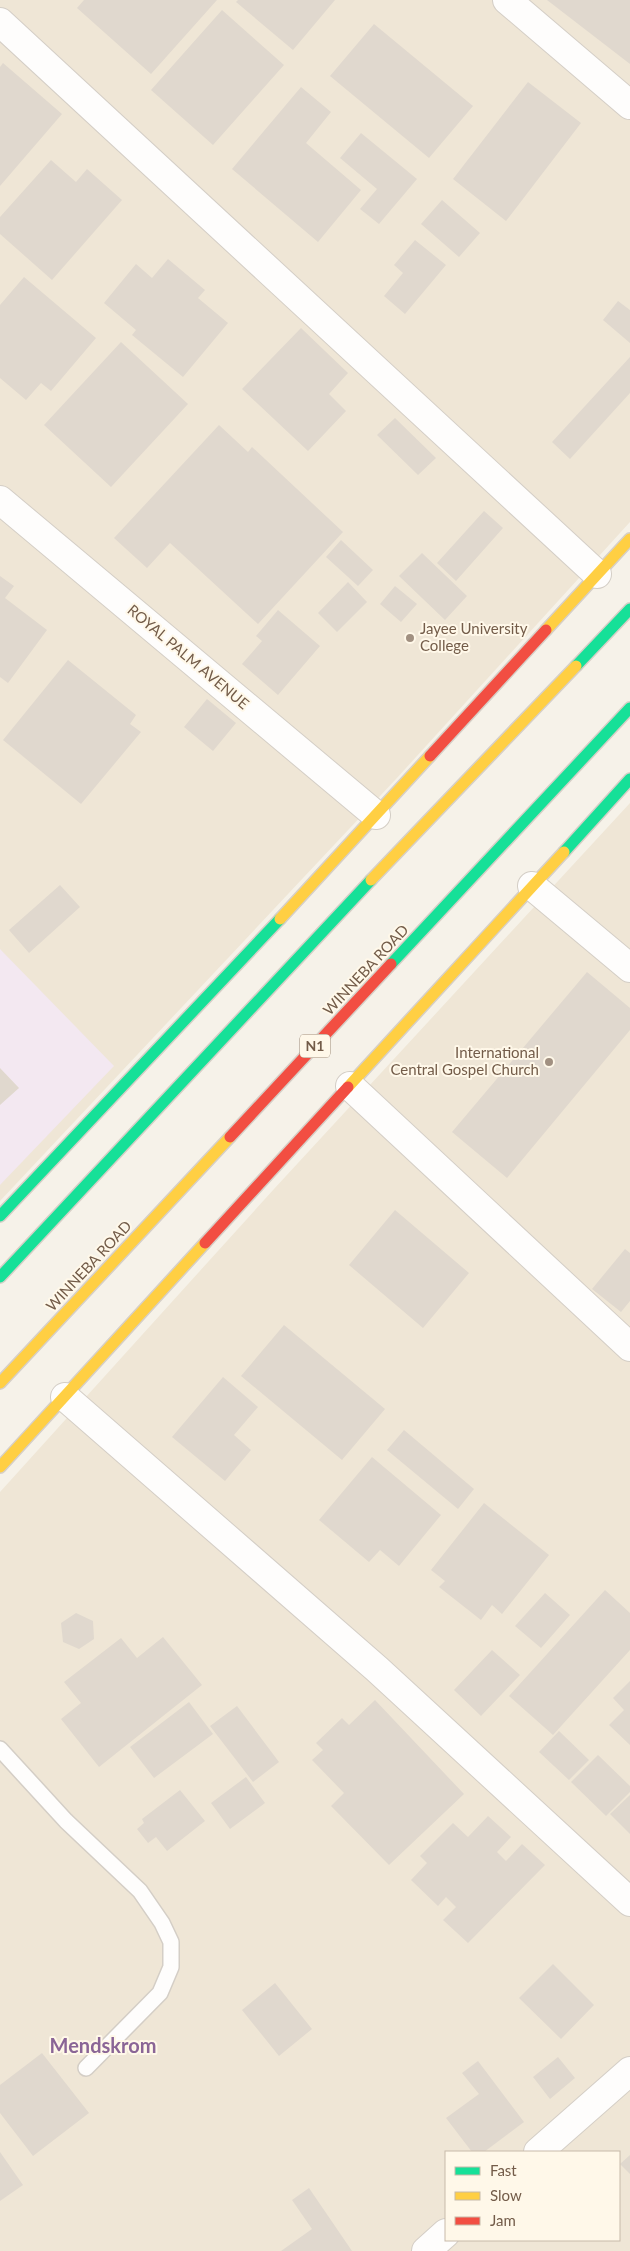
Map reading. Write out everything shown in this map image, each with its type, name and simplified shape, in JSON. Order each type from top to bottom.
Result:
[{"type":"main road","points":[[0,1216],[376,815],[630,538]]},
{"type":"main road","points":[[0,1277],[394,857],[630,609]]},
{"type":"main road","name":"WINNEBA ROAD","points":[[0,1383],[630,708]]},
{"type":"main road","points":[[0,1467],[66,1398],[630,778]]},
{"type":"street","points":[[507,0],[630,105]]},
{"type":"street","points":[[0,22],[596,574]]},
{"type":"street","name":"ROYAL PALM AVENUE","points":[[0,500],[376,815]]},
{"type":"street","points":[[532,886],[630,968]]},
{"type":"street","points":[[350,1086],[630,1347]]},
{"type":"street","points":[[66,1398],[377,1669],[630,1902]]},
{"type":"street","points":[[539,2151],[630,2071]]},
{"type":"street","points":[[426,2251],[445,2234]]},
{"type":"lane","points":[[0,1749],[66,1821],[140,1891],[162,1923],[171,1942],[171,1966],[160,1992],[86,2068]]},
{"type":"shaded area","points":[[0,0],[630,0],[630,522],[396,779],[0,1201]]},
{"type":"shaded area","points":[[630,803],[630,2251],[0,2251],[0,1492],[274,1189]]},
{"type":"shaded area","points":[[0,949],[114,1066],[0,1185]]},
{"type":"building","points":[[84,0],[217,0],[151,74],[77,8]]},
{"type":"building","points":[[238,0],[335,0],[293,50],[236,2]]},
{"type":"building","points":[[547,0],[630,0],[630,64]]},
{"type":"building","points":[[222,10],[284,65],[213,145],[151,90]]},
{"type":"building","points":[[374,24],[473,106],[429,158],[330,76]]},
{"type":"building","points":[[3,63],[62,114],[0,186],[0,67]]},
{"type":"building","points":[[528,82],[581,123],[506,221],[453,179]]},
{"type":"building","points":[[301,87],[331,112],[306,143],[361,190],[318,242],[232,169]]},
{"type":"building","points":[[361,133],[417,179],[379,224],[360,209],[377,189],[340,158]]},
{"type":"building","points":[[51,160],[76,182],[87,169],[122,200],[52,280],[0,234],[0,217]]},
{"type":"building","points":[[442,200],[480,233],[459,257],[421,224]]},
{"type":"building","points":[[415,240],[446,265],[405,314],[384,296],[403,273],[394,265]]},
{"type":"building","points":[[168,259],[205,290],[198,298],[228,323],[183,377],[132,335],[136,330],[104,303],[136,264],[152,278]]},
{"type":"building","points":[[24,277],[96,338],[51,391],[41,383],[26,400],[0,378],[0,305]]},
{"type":"building","points":[[618,301],[630,310],[630,343],[603,320]]},
{"type":"building","points":[[301,328],[348,373],[329,394],[346,411],[308,451],[242,389]]},
{"type":"building","points":[[121,342],[188,404],[111,487],[44,425]]},
{"type":"building","points":[[630,357],[630,393],[570,459],[552,442]]},
{"type":"building","points":[[395,418],[436,458],[418,475],[377,435]]},
{"type":"building","points":[[219,425],[248,452],[252,447],[343,532],[258,624],[170,543],[147,568],[114,538]]},
{"type":"building","points":[[484,511],[503,528],[456,581],[437,563]]},
{"type":"building","points":[[341,540],[373,570],[358,586],[326,557]]},
{"type":"building","points":[[422,553],[467,596],[445,620],[399,576]]},
{"type":"building","points":[[0,576],[14,586],[5,598],[47,630],[8,683],[0,677]]},
{"type":"building","points":[[348,582],[367,602],[337,632],[318,613]]},
{"type":"building","points":[[395,586],[417,604],[401,622],[380,604]]},
{"type":"building","points":[[278,610],[320,646],[278,695],[242,664],[262,641],[256,636]]},
{"type":"building","points":[[68,660],[136,715],[130,724],[141,732],[81,804],[3,740]]},
{"type":"building","points":[[207,699],[236,723],[213,751],[184,727]]},
{"type":"building","points":[[60,885],[80,907],[29,953],[9,930]]},
{"type":"building","points":[[587,972],[630,1008],[630,1030],[507,1178],[452,1132]]},
{"type":"building","points":[[0,1068],[19,1088],[0,1105]]},
{"type":"building","points":[[395,1210],[469,1273],[423,1328],[349,1265]]},
{"type":"building","points":[[625,1249],[630,1253],[630,1301],[621,1312],[592,1289]]},
{"type":"building","points":[[284,1325],[385,1409],[342,1460],[241,1376]]},
{"type":"building","points":[[223,1377],[258,1407],[234,1435],[251,1450],[225,1481],[172,1437]]},
{"type":"building","points":[[404,1430],[474,1489],[458,1509],[387,1450]]},
{"type":"building","points":[[372,1457],[441,1515],[399,1566],[380,1550],[369,1562],[319,1520]]},
{"type":"building","points":[[484,1503],[549,1555],[502,1614],[492,1605],[481,1620],[439,1587],[445,1581],[431,1570]]},
{"type":"building","points":[[605,1590],[630,1613],[630,1650],[553,1735],[509,1696]]},
{"type":"building","points":[[545,1593],[570,1615],[541,1648],[515,1626]]},
{"type":"building","points":[[76,1613],[93,1621],[94,1639],[79,1649],[63,1642],[61,1623]]},
{"type":"building","points":[[163,1637],[202,1685],[99,1767],[61,1719],[81,1703],[64,1682],[121,1638],[137,1658]]},
{"type":"building","points":[[492,1650],[520,1675],[481,1716],[454,1690]]},
{"type":"building","points":[[630,1681],[630,1745],[609,1725],[624,1710],[613,1698]]},
{"type":"building","points":[[375,1700],[464,1794],[389,1865],[331,1806],[344,1793],[312,1760],[323,1750],[316,1743],[342,1718],[349,1725]]},
{"type":"building","points":[[189,1702],[213,1734],[154,1778],[130,1747]]},
{"type":"building","points":[[237,1706],[279,1762],[253,1782],[210,1726]]},
{"type":"building","points":[[559,1731],[589,1760],[569,1780],[539,1752]]},
{"type":"building","points":[[598,1755],[630,1786],[630,1792],[606,1816],[571,1782]]},
{"type":"building","points":[[246,1777],[265,1803],[230,1829],[211,1803]]},
{"type":"building","points":[[180,1790],[205,1821],[167,1851],[156,1837],[148,1843],[137,1829],[144,1823],[142,1819]]},
{"type":"building","points":[[630,1795],[630,1834],[610,1814]]},
{"type":"building","points":[[488,1816],[511,1837],[497,1852],[506,1861],[522,1844],[545,1865],[468,1943],[443,1920],[456,1907],[446,1897],[438,1906],[411,1880],[427,1863],[420,1856],[453,1823],[468,1837]]},
{"type":"building","points":[[553,1964],[594,2005],[561,2039],[519,1998]]},
{"type":"building","points":[[275,1983],[312,2029],[279,2056],[242,2010]]},
{"type":"building","points":[[42,2053],[89,2113],[33,2156],[0,2113],[0,2085]]},
{"type":"building","points":[[558,2057],[575,2078],[550,2099],[533,2077]]},
{"type":"building","points":[[478,2061],[524,2122],[485,2151],[471,2151],[446,2118],[479,2094],[462,2073]]},
{"type":"building","points":[[0,2152],[23,2185],[0,2201]]},
{"type":"building","points":[[630,2155],[630,2174],[620,2164]]},
{"type":"building","points":[[309,2188],[352,2251],[281,2251],[312,2229],[292,2200]]},
{"type":"traffic: fast","points":[[576,666],[630,609]]},
{"type":"traffic: fast","points":[[391,964],[630,708]]},
{"type":"traffic: fast","points":[[564,852],[630,779]]},
{"type":"traffic: fast","points":[[0,1277],[371,880]]},
{"type":"traffic: fast","points":[[0,1216],[280,919]]},
{"type":"traffic: slow","points":[[546,630],[630,539]]},
{"type":"traffic: slow","points":[[371,880],[576,666]]},
{"type":"traffic: slow","points":[[280,919],[430,756]]},
{"type":"traffic: slow","points":[[348,1087],[564,852]]},
{"type":"traffic: slow","points":[[0,1383],[230,1137]]},
{"type":"traffic: slow","points":[[0,1467],[205,1243]]},
{"type":"traffic: jam","points":[[430,756],[546,630]]},
{"type":"traffic: jam","points":[[230,1137],[391,964]]},
{"type":"traffic: jam","points":[[205,1243],[348,1087]]},
{"type":"place","name":"Jayee University College","points":[[410,638]]},
{"type":"place","name":"International Central Gospel Church","points":[[549,1062]]},
{"type":"district","name":"Mendskrom","points":[[103,2046]]}]
